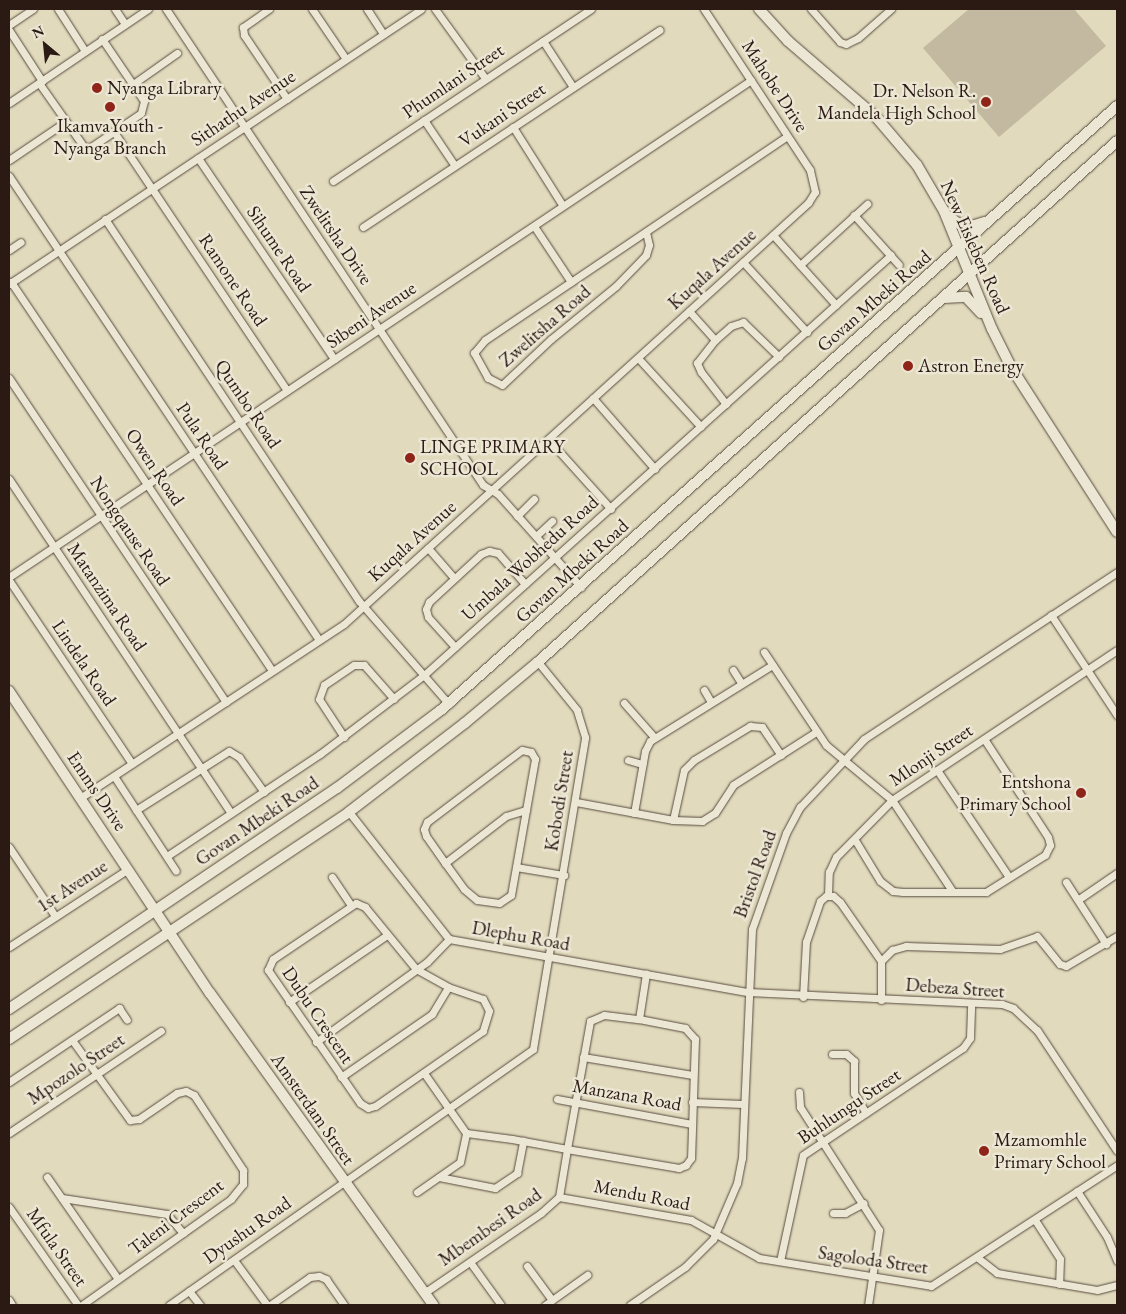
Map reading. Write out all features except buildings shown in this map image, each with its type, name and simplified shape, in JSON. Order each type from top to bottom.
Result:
[{"type":"main road","name":"New Eisleben Road","points":[[759,9],[788,41],[890,131],[917,165],[944,212],[992,329],[1033,405],[1117,532]]},
{"type":"main road","name":"Govan Mbeki Road","points":[[9,1009],[337,788],[449,704],[1117,106]]},
{"type":"main road","points":[[9,1039],[349,812],[432,749],[538,662],[1117,141]]},
{"type":"main road","points":[[944,212],[955,224],[965,228],[978,226],[994,218]]},
{"type":"main road","points":[[942,299],[954,296],[969,299],[992,329]]},
{"type":"main road","name":"Emms Drive","points":[[9,691],[155,911]]},
{"type":"main road","name":"Amsterdam Street","points":[[155,911],[344,1182],[433,1305]]},
{"type":"street","points":[[9,25],[33,9]]},
{"type":"street","points":[[58,9],[86,51]]},
{"type":"street","points":[[115,9],[125,24]]},
{"type":"street","points":[[9,103],[148,9]]},
{"type":"street","name":"Zwelitsha Drive","points":[[166,9],[483,485],[492,490],[581,587]]},
{"type":"street","points":[[269,9],[243,28],[244,35],[287,99]]},
{"type":"street","points":[[312,9],[346,59]]},
{"type":"street","points":[[367,9],[383,34]]},
{"type":"street","name":"Sithathu Avenue","points":[[10,283],[421,9]]},
{"type":"street","points":[[435,9],[485,78]]},
{"type":"street","name":"Phumlani Street","points":[[332,181],[591,9]]},
{"type":"street","name":"Mahobe Drive","points":[[704,9],[752,80],[815,183]]},
{"type":"street","points":[[811,9],[840,42],[846,44],[858,38],[891,9]]},
{"type":"street","points":[[9,30],[65,122],[84,147],[91,147],[145,108],[132,84],[102,39]]},
{"type":"street","name":"Vukani Street","points":[[364,227],[659,30]]},
{"type":"street","points":[[543,40],[574,87]]},
{"type":"street","points":[[132,84],[177,54]]},
{"type":"street","name":"Sibeni Avenue","points":[[9,579],[147,484],[752,80]]},
{"type":"street","points":[[424,120],[455,166]]},
{"type":"street","points":[[9,160],[65,122]]},
{"type":"street","points":[[513,127],[563,206]]},
{"type":"street","name":"Ramone Road","points":[[114,132],[287,390]]},
{"type":"street","name":"Zwelitsha Road","points":[[646,232],[649,245],[646,255],[616,286],[551,339],[502,385],[491,381],[474,353],[481,343],[787,136]]},
{"type":"street","name":"Sihume Road","points":[[198,158],[334,359]]},
{"type":"street","name":"Pula Road","points":[[9,176],[319,640]]},
{"type":"street","name":"Kuqala Avenue","points":[[80,798],[319,640],[364,606],[808,204],[814,196],[815,183]]},
{"type":"street","points":[[9,191],[16,186]]},
{"type":"street","points":[[800,265],[867,204]]},
{"type":"street","points":[[854,216],[899,265]]},
{"type":"street","name":"Qumbo Road","points":[[105,219],[364,606],[449,704]]},
{"type":"street","name":"Zwelitsha Road","points":[[534,226],[571,282]]},
{"type":"street","points":[[773,235],[836,305]]},
{"type":"street","points":[[9,250],[21,242]]},
{"type":"street","name":"Umbala Wobhedu Road","points":[[167,856],[344,737],[394,699],[556,558],[891,256]]},
{"type":"street","points":[[743,262],[807,332]]},
{"type":"street","name":"Owen Road","points":[[10,283],[272,671]]},
{"type":"street","points":[[689,311],[715,340]]},
{"type":"street","points":[[726,404],[701,372],[697,363],[715,340],[731,326],[743,322],[779,356]]},
{"type":"street","points":[[638,358],[701,427]]},
{"type":"street","name":"Nongqause Road","points":[[9,378],[226,702]]},
{"type":"street","points":[[593,398],[655,468]]},
{"type":"street","points":[[548,439],[611,508]]},
{"type":"street","name":"Matanzima Road","points":[[9,479],[230,814]]},
{"type":"street","points":[[516,516],[534,499]]},
{"type":"street","points":[[536,536],[552,521]]},
{"type":"street","points":[[428,548],[454,578]]},
{"type":"street","points":[[455,647],[428,617],[426,609],[454,578],[482,554],[494,551],[525,584]]},
{"type":"street","name":"Bristol Road","points":[[630,1305],[685,1267],[717,1232],[737,1183],[742,1158],[752,929],[786,833],[805,801],[864,739],[1117,572]]},
{"type":"street","name":"Lindela Road","points":[[9,579],[132,764]]},
{"type":"street","points":[[1051,614],[1117,715]]},
{"type":"street","name":"Mlonji Street","points":[[803,997],[806,942],[820,901],[828,896],[831,866],[854,840],[892,800],[1117,650]]},
{"type":"street","points":[[764,652],[816,732],[842,760],[892,800],[953,892]]},
{"type":"street","name":"Kobodi Street","points":[[449,1109],[533,1049],[583,759],[583,726],[576,710],[538,662]]},
{"type":"street","points":[[344,737],[320,702],[319,695],[324,685],[354,665],[364,665],[394,699]]},
{"type":"street","points":[[634,813],[646,746],[654,737],[772,665]]},
{"type":"street","points":[[733,670],[741,683]]},
{"type":"street","points":[[704,690],[711,702]]},
{"type":"street","points":[[624,703],[654,737]]},
{"type":"street","points":[[673,820],[684,770],[750,726],[762,727],[781,755]]},
{"type":"street","points":[[576,802],[673,820],[693,822],[707,819],[733,785],[816,732]]},
{"type":"street","points":[[854,840],[886,887],[903,892],[986,892],[1045,855],[1050,840],[984,738]]},
{"type":"street","points":[[522,750],[531,752],[535,759],[511,896],[499,903],[477,900],[464,889],[445,863],[426,836],[428,822],[522,750]]},
{"type":"street","points":[[136,810],[223,752],[234,752],[264,792]]},
{"type":"street","points":[[628,760],[642,764]]},
{"type":"street","points":[[937,770],[1010,877]]},
{"type":"street","points":[[114,776],[176,871]]},
{"type":"street","points":[[445,863],[506,816],[526,810]]},
{"type":"street","name":"Dlephu Road","points":[[349,812],[449,939],[748,992]]},
{"type":"street","points":[[9,847],[55,916]]},
{"type":"street","points":[[516,867],[564,875]]},
{"type":"street","name":"1st Avenue","points":[[9,948],[128,869]]},
{"type":"street","points":[[1079,900],[1117,873]]},
{"type":"street","points":[[332,877],[351,905]]},
{"type":"street","points":[[1066,882],[1106,944]]},
{"type":"street","points":[[828,896],[840,902],[881,961],[881,1000]]},
{"type":"street","name":"Dubu Crescent","points":[[358,903],[365,907],[387,935],[416,970],[448,987],[484,999],[489,1018],[482,1031],[424,1073],[370,1107],[360,1103],[316,1042],[270,975],[270,962],[351,905],[358,903]]},
{"type":"street","points":[[289,1002],[387,935]]},
{"type":"street","points":[[881,961],[892,950],[906,946],[1000,950],[1036,936],[1060,964],[1066,966],[1117,936]]},
{"type":"street","points":[[316,1042],[416,970],[449,939]]},
{"type":"street","points":[[424,1073],[466,1132],[679,1168],[686,1165],[691,1158],[695,1040],[692,1032],[638,1019],[646,974]]},
{"type":"street","points":[[341,1077],[432,1014],[448,987]]},
{"type":"street","name":"Debeza Street","points":[[748,992],[803,997],[1002,1004],[1028,1019],[1117,1150]]},
{"type":"street","name":"Buhlungu Street","points":[[780,1261],[800,1160],[808,1150],[866,1113],[966,1044],[970,1038],[971,1003]]},
{"type":"street","points":[[9,1082],[119,1008],[127,1020]]},
{"type":"street","name":"Mbembesi Road","points":[[424,1293],[560,1197],[590,1021],[595,1017],[638,1019]]},
{"type":"street","name":"Mpozolo Street","points":[[9,1133],[161,1031]]},
{"type":"street","points":[[72,1040],[96,1074]]},
{"type":"street","points":[[832,1054],[846,1054],[854,1061],[854,1093],[866,1113]]},
{"type":"street","points":[[583,1057],[693,1075]]},
{"type":"street","name":"Taleni Crescent","points":[[80,1305],[231,1199],[243,1184],[243,1170],[194,1095],[186,1091],[177,1092],[139,1119],[130,1120],[96,1074]]},
{"type":"street","points":[[799,1092],[800,1107],[864,1203],[879,1230],[868,1305]]},
{"type":"street","name":"Manzana Road","points":[[558,1098],[692,1124]]},
{"type":"street","points":[[692,1102],[744,1104]]},
{"type":"street","name":"Dyushu Road","points":[[169,1305],[449,1109]]},
{"type":"street","points":[[417,1192],[460,1162],[466,1132]]},
{"type":"street","points":[[439,1177],[495,1188],[517,1173],[524,1141]]},
{"type":"street","name":"Sagoloda Street","points":[[717,1232],[749,1254],[872,1278],[931,1286],[978,1258],[1117,1165]]},
{"type":"street","points":[[47,1177],[118,1279]]},
{"type":"street","points":[[1078,1191],[1107,1237],[1117,1261]]},
{"type":"street","name":"Mendu Road","points":[[560,1197],[682,1217],[717,1232]]},
{"type":"street","points":[[62,1198],[167,1214],[183,1233]]},
{"type":"street","points":[[833,1213],[845,1213],[864,1203]]},
{"type":"street","name":"Mfula Street","points":[[9,1207],[80,1305]]},
{"type":"street","points":[[1035,1220],[1060,1259],[1059,1284]]},
{"type":"street","points":[[978,1258],[992,1272],[1097,1290],[1117,1285]]},
{"type":"street","points":[[234,1260],[268,1305],[310,1278],[319,1276],[326,1279],[344,1305]]},
{"type":"street","points":[[470,1262],[501,1305]]},
{"type":"street","points":[[527,1266],[552,1300]]},
{"type":"street","points":[[545,1305],[587,1275]]},
{"type":"street","points":[[189,1291],[200,1305]]},
{"type":"street","points":[[9,1300],[12,1305]]},
{"type":"shaded area","points":[[969,9],[1074,9],[1106,46],[999,137],[923,48]]},
{"type":"place","name":"Nyanga Library","points":[[97,88]]},
{"type":"place","name":"Dr. Nelson R. Mandela High School","points":[[986,102]]},
{"type":"place","name":"IkamvaYouth - Nyanga Branch","points":[[110,107]]},
{"type":"place","name":"Astron Energy","points":[[908,366]]},
{"type":"place","name":"LINGE PRIMARY SCHOOL","points":[[410,458]]},
{"type":"place","name":"Entshona Primary School","points":[[1081,793]]},
{"type":"place","name":"Mzamomhle Primary School","points":[[984,1151]]}]
